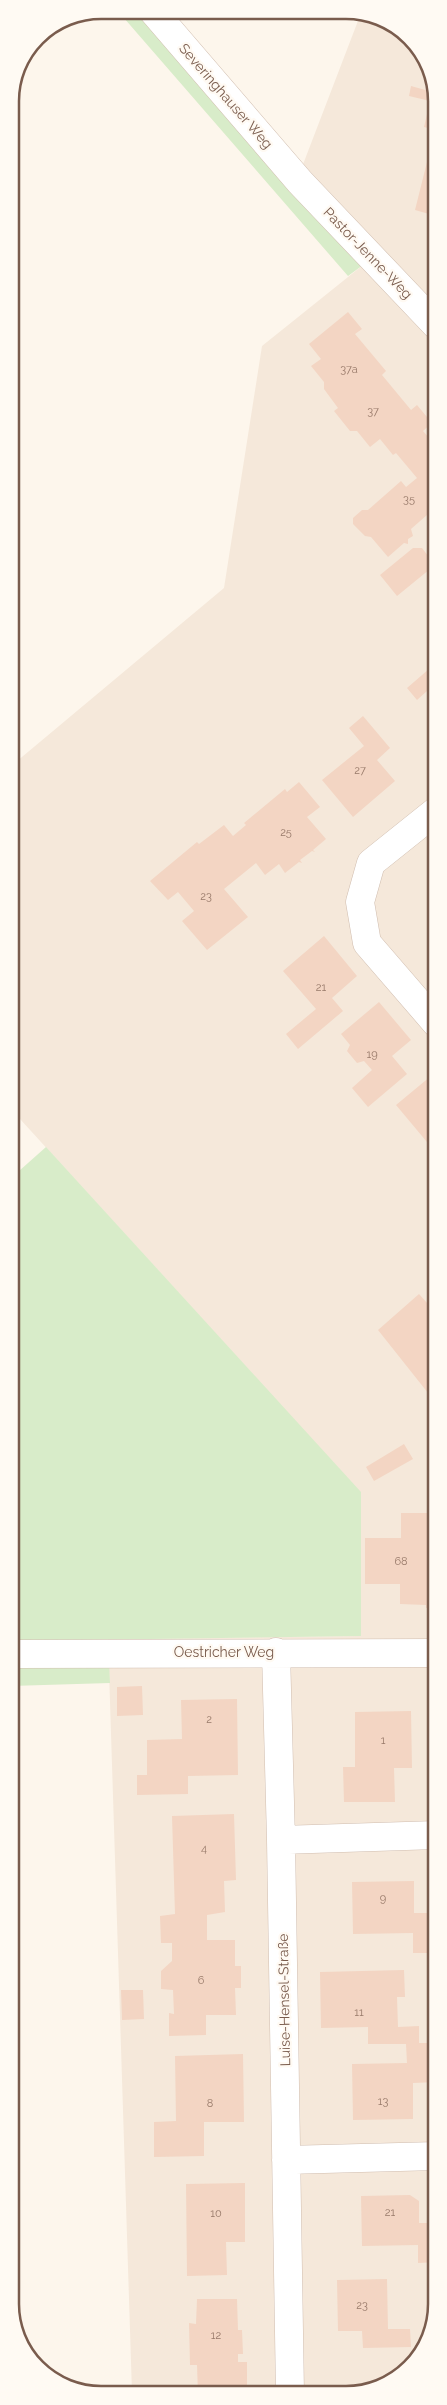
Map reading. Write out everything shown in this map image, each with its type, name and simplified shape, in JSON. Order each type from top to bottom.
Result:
[{"type":"street","name":"Severinghauser Weg","points":[[160,19],[300,182]]},
{"type":"street","name":"Pastor-Jenne-Weg","points":[[300,182],[428,317]]},
{"type":"street","points":[[428,817],[370,863],[360,902],[368,943],[428,1014]]},
{"type":"street","name":"Luise-Hensel-Straße","points":[[276,1652],[290,2386]]},
{"type":"street","name":"Oestricher Weg","points":[[19,1654],[428,1653]]},
{"type":"street","points":[[281,1840],[428,1836]]},
{"type":"street","points":[[286,2160],[428,2156]]},
{"type":"shaded area","points":[[358,20],[378,25],[396,36],[408,47],[420,64],[428,90],[427,2320],[417,2345],[400,2366],[373,2382],[357,2386],[132,2386],[108,1639],[360,1636],[361,1493],[19,1118],[19,759],[224,588],[262,346],[363,265],[302,167]]},
{"type":"green space","points":[[125,19],[149,19],[363,265],[348,276]]},
{"type":"green space","points":[[46,1147],[361,1492],[361,1636],[19,1641],[19,1171]]},
{"type":"green space","points":[[109,1662],[110,1683],[19,1686],[19,1663]]},
{"type":"building","points":[[411,86],[428,91],[428,101],[409,96]]},
{"type":"building","points":[[428,110],[428,128],[424,127]]},
{"type":"building","points":[[428,158],[428,214],[415,210]]},
{"type":"building","points":[[348,312],[362,329],[355,334],[386,371],[382,375],[411,410],[417,405],[428,418],[428,427],[423,431],[428,437],[428,516],[427,515],[411,529],[413,536],[408,539],[408,544],[404,543],[388,557],[371,537],[365,536],[353,524],[353,518],[362,510],[368,510],[401,481],[406,487],[417,478],[396,453],[393,455],[380,439],[370,447],[357,431],[350,431],[334,411],[338,408],[324,389],[324,382],[311,366],[321,359],[309,344]]},
{"type":"building","points":[[413,548],[422,548],[428,556],[428,571],[397,596],[380,575]]},
{"type":"building","points":[[428,670],[428,690],[417,700],[407,688]]},
{"type":"building","points":[[363,716],[390,748],[377,760],[395,781],[353,817],[322,780],[364,746],[349,728]]},
{"type":"building","points":[[299,782],[320,807],[307,817],[326,839],[313,850],[315,852],[312,851],[300,860],[302,863],[299,862],[285,873],[279,864],[265,875],[256,863],[224,889],[248,917],[207,950],[182,921],[194,911],[178,892],[168,900],[150,881],[197,842],[199,844],[224,825],[233,836],[246,825],[244,823],[285,789],[287,792]]},
{"type":"building","points":[[324,936],[357,976],[332,998],[343,1011],[298,1049],[286,1034],[316,1009],[283,971]]},
{"type":"building","points":[[379,1002],[411,1040],[392,1056],[407,1074],[368,1107],[352,1088],[372,1070],[364,1061],[357,1063],[347,1051],[350,1045],[341,1034]]},
{"type":"building","points":[[428,1078],[428,1143],[396,1105]]},
{"type":"building","points":[[419,1294],[428,1304],[428,1393],[378,1330]]},
{"type":"building","points":[[404,1444],[413,1459],[374,1481],[366,1467]]},
{"type":"building","points":[[401,1513],[428,1513],[428,1608],[426,1608],[426,1605],[400,1604],[400,1584],[365,1584],[365,1538],[401,1538]]},
{"type":"building","points":[[142,1686],[143,1715],[117,1716],[117,1687]]},
{"type":"building","points":[[237,1699],[238,1775],[188,1776],[188,1794],[137,1795],[137,1775],[147,1775],[147,1740],[182,1739],[181,1700]]},
{"type":"building","points":[[411,1711],[412,1768],[394,1768],[395,1802],[344,1802],[343,1767],[355,1767],[355,1712]]},
{"type":"building","points":[[234,1814],[236,1880],[224,1881],[225,1912],[207,1915],[207,1940],[235,1940],[235,1966],[241,1966],[241,1988],[235,1988],[236,2015],[206,2015],[206,2035],[169,2036],[169,2013],[174,2014],[173,1990],[161,1989],[161,1971],[172,1961],[172,1943],[161,1943],[160,1916],[175,1914],[172,1816]]},
{"type":"building","points":[[414,1881],[414,1913],[428,1913],[428,1953],[413,1953],[413,1933],[353,1934],[352,1882]]},
{"type":"building","points":[[404,1970],[405,1997],[397,1997],[398,2027],[419,2026],[419,2043],[428,2043],[428,2082],[413,2083],[413,2119],[353,2120],[352,2064],[407,2063],[406,2044],[368,2044],[368,2027],[321,2028],[320,1972]]},
{"type":"building","points":[[121,1990],[143,1990],[144,2019],[122,2020]]},
{"type":"building","points":[[243,2054],[244,2122],[204,2122],[204,2156],[154,2157],[154,2122],[176,2121],[175,2056]]},
{"type":"building","points":[[245,2183],[245,2242],[226,2242],[227,2275],[187,2276],[186,2184]]},
{"type":"building","points":[[410,2195],[419,2201],[419,2223],[428,2223],[428,2262],[418,2263],[418,2245],[362,2246],[361,2196]]},
{"type":"building","points":[[387,2279],[388,2329],[410,2329],[411,2347],[363,2348],[362,2331],[338,2331],[337,2280]]},
{"type":"building","points":[[197,2299],[237,2299],[238,2330],[242,2330],[243,2354],[238,2354],[238,2362],[247,2362],[247,2386],[198,2386],[197,2365],[190,2365],[189,2323],[196,2324]]}]
